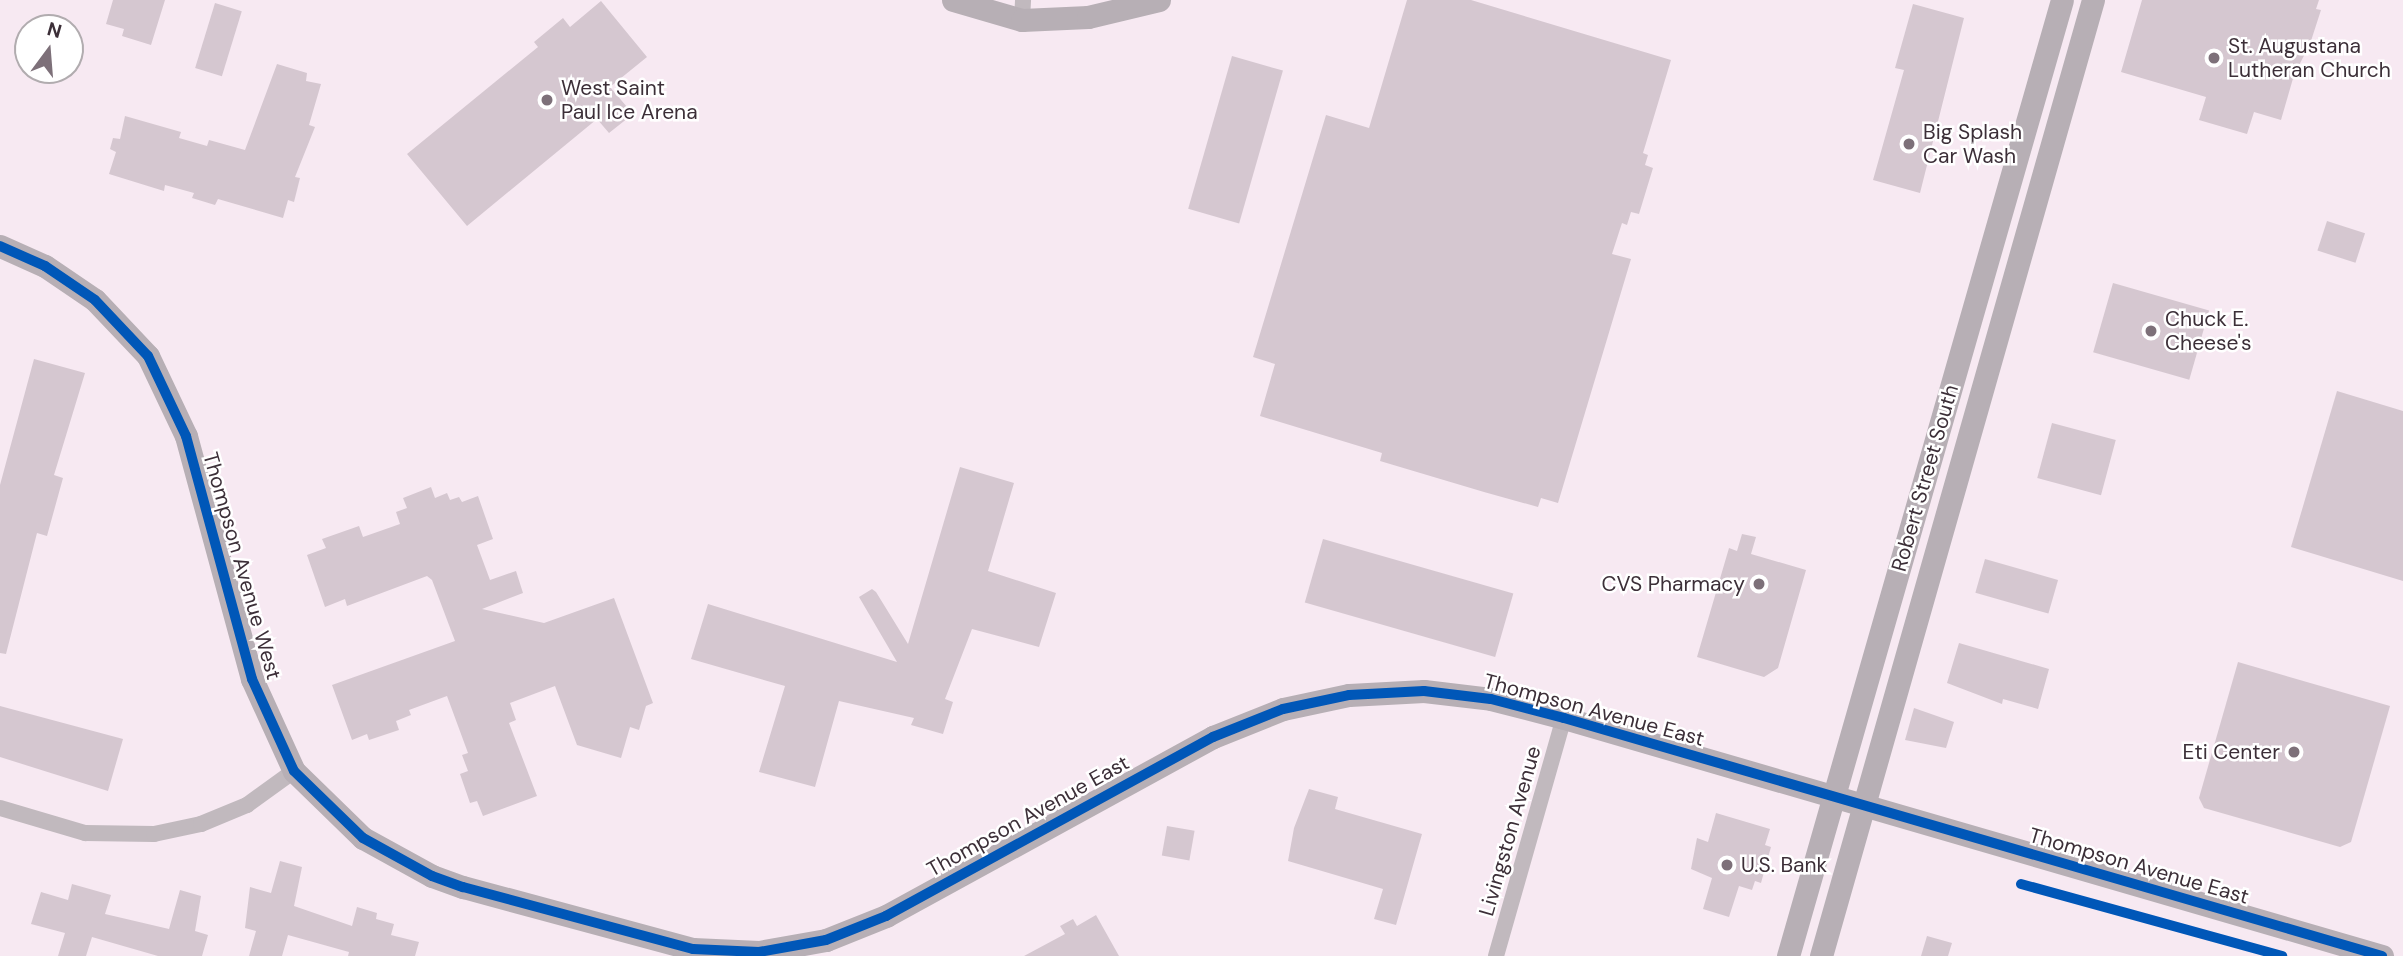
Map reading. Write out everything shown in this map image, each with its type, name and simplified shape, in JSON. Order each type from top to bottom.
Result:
[{"type":"street","points":[[953,0],[1088,17],[1159,0]]},
{"type":"street","name":"Robert Street South","points":[[1788,956],[2063,0]]},
{"type":"street","name":"Robert Street South","points":[[1821,956],[2093,0]]},
{"type":"street","name":"Thompson Avenue West","points":[[0,246],[45,266],[95,300],[148,356],[186,436],[252,679],[293,771],[363,838],[432,876],[463,887],[693,949],[759,952],[828,948]]},
{"type":"street","points":[[1976,299],[1988,308],[1997,333]]},
{"type":"street","name":"Thompson Avenue East","points":[[828,948],[1213,737],[1283,709],[1349,695],[1424,691],[1491,699],[1564,718],[2382,956]]},
{"type":"street","name":"Livingston Avenue","points":[[1496,956],[1564,718]]},
{"type":"street","points":[[0,808],[85,833],[154,834],[201,824],[247,805],[293,771]]},
{"type":"building","points":[[113,0],[165,0],[151,45],[122,36],[124,29],[106,24]]},
{"type":"building","points":[[1407,0],[1471,0],[1671,60],[1643,153],[1648,155],[1645,165],[1653,168],[1639,214],[1631,212],[1627,225],[1622,223],[1612,254],[1631,259],[1558,503],[1541,498],[1538,507],[1484,492],[1380,461],[1382,453],[1260,416],[1275,364],[1253,357],[1326,115],[1369,128]]},
{"type":"building","name":"St. Augustana Lutheran Church","points":[[2142,0],[2319,0],[2316,9],[2321,10],[2310,44],[2294,75],[2281,120],[2254,112],[2247,134],[2199,120],[2206,97],[2121,72]]},
{"type":"building","name":"West Saint Paul Ice Arena","points":[[601,1],[647,57],[610,87],[633,114],[609,133],[597,119],[467,226],[407,154],[538,47],[534,42],[563,18],[570,27]]},
{"type":"building","points":[[215,3],[242,11],[222,76],[195,68]]},
{"type":"building","points":[[1913,4],[1964,18],[1920,193],[1873,180],[1904,70],[1895,68]]},
{"type":"building","points":[[1232,56],[1283,71],[1239,223],[1188,209]]},
{"type":"building","points":[[277,64],[307,73],[306,81],[321,84],[309,125],[315,127],[295,177],[300,178],[294,202],[288,200],[283,218],[218,199],[215,205],[192,198],[194,193],[165,185],[164,191],[109,174],[116,152],[110,149],[113,138],[120,139],[125,116],[181,132],[179,138],[207,146],[209,140],[245,150]]},
{"type":"building","points":[[2327,221],[2365,233],[2355,263],[2317,250]]},
{"type":"building","name":"Chuck E. Cheese's","points":[[2113,283],[2209,311],[2189,380],[2093,352]]},
{"type":"building","points":[[34,359],[85,373],[54,475],[63,478],[47,536],[37,533],[6,654],[0,653],[0,485]]},
{"type":"building","points":[[2337,391],[2403,411],[2403,581],[2291,547]]},
{"type":"building","points":[[2052,423],[2116,440],[2101,495],[2037,478]]},
{"type":"building","points":[[960,467],[1014,483],[988,571],[1056,593],[1039,647],[972,629],[945,699],[953,702],[943,734],[911,725],[914,718],[839,701],[815,787],[759,772],[785,686],[691,659],[708,604],[897,662],[859,597],[872,589],[876,592],[908,644]]},
{"type":"building","points":[[431,487],[435,498],[447,493],[450,500],[459,497],[462,502],[478,496],[493,539],[477,545],[490,580],[516,571],[523,593],[482,609],[544,623],[614,598],[653,703],[646,706],[639,730],[630,727],[621,758],[577,745],[555,686],[510,703],[516,720],[509,723],[537,796],[483,816],[477,801],[470,803],[460,774],[468,771],[462,755],[468,753],[447,696],[409,710],[411,715],[396,721],[399,730],[369,740],[367,734],[352,740],[332,685],[455,641],[432,580],[427,576],[347,606],[345,599],[325,607],[307,555],[326,548],[322,539],[359,526],[363,537],[400,524],[396,512],[407,508],[403,498]]},
{"type":"building","name":"CVS Pharmacy","points":[[1742,534],[1756,537],[1751,554],[1806,570],[1778,668],[1764,677],[1697,657],[1729,548],[1737,551]]},
{"type":"building","points":[[1323,539],[1513,594],[1495,657],[1305,602]]},
{"type":"building","points":[[1985,559],[2058,580],[2048,614],[1975,593]]},
{"type":"building","points":[[1959,643],[2049,669],[2038,709],[2003,699],[2002,704],[1947,683]]},
{"type":"building","name":"Eti Center","points":[[2238,662],[2390,706],[2351,842],[2340,847],[2204,808],[2199,798]]},
{"type":"building","points":[[0,706],[123,739],[108,791],[0,757]]},
{"type":"building","points":[[1914,708],[1954,722],[1946,748],[1905,740]]},
{"type":"building","points":[[1309,789],[1338,797],[1335,809],[1422,834],[1396,925],[1374,919],[1383,889],[1288,861],[1294,828]]},
{"type":"building","name":"U.S. Bank","points":[[1716,813],[1770,829],[1765,845],[1771,847],[1761,883],[1755,881],[1752,890],[1739,886],[1729,917],[1703,909],[1712,878],[1691,869],[1697,838],[1708,842]]},
{"type":"building","points":[[1167,826],[1195,831],[1189,860],[1162,856]]},
{"type":"building","points":[[280,861],[302,867],[294,906],[352,926],[357,907],[377,913],[376,919],[394,924],[391,935],[419,942],[415,956],[348,956],[349,952],[288,935],[282,956],[249,956],[256,931],[245,928],[250,887],[271,893]]},
{"type":"building","points":[[72,884],[111,895],[105,914],[169,929],[180,890],[201,896],[195,931],[208,935],[202,956],[158,956],[92,937],[86,956],[58,956],[65,933],[31,924],[41,892],[68,900]]},
{"type":"building","points":[[1096,915],[1119,956],[1024,956],[1065,934],[1060,926],[1073,919],[1077,926]]},
{"type":"building","points":[[1927,936],[1952,943],[1948,956],[1921,956]]},
{"type":"cycle path","points":[[0,246],[45,266],[95,300],[148,356],[186,436],[252,679],[294,771],[363,838],[432,876],[463,887],[693,949],[759,952],[826,940],[886,916],[1213,737],[1283,709],[1349,695],[1424,691],[1491,699],[1564,718],[2382,956]]},
{"type":"cycle path","points":[[2021,884],[2282,956]]},
{"type":"place","name":"St. Augustana Lutheran Church","points":[[2214,58]]},
{"type":"place","name":"West Saint Paul Ice Arena","points":[[547,100]]},
{"type":"place","name":"Big Splash Car Wash","points":[[1909,144]]},
{"type":"place","name":"Chuck E. Cheese's","points":[[2151,331]]},
{"type":"place","name":"CVS Pharmacy","points":[[1759,584]]},
{"type":"place","name":"Eti Center","points":[[2294,752]]},
{"type":"place","name":"U.S. Bank","points":[[1727,865]]}]
